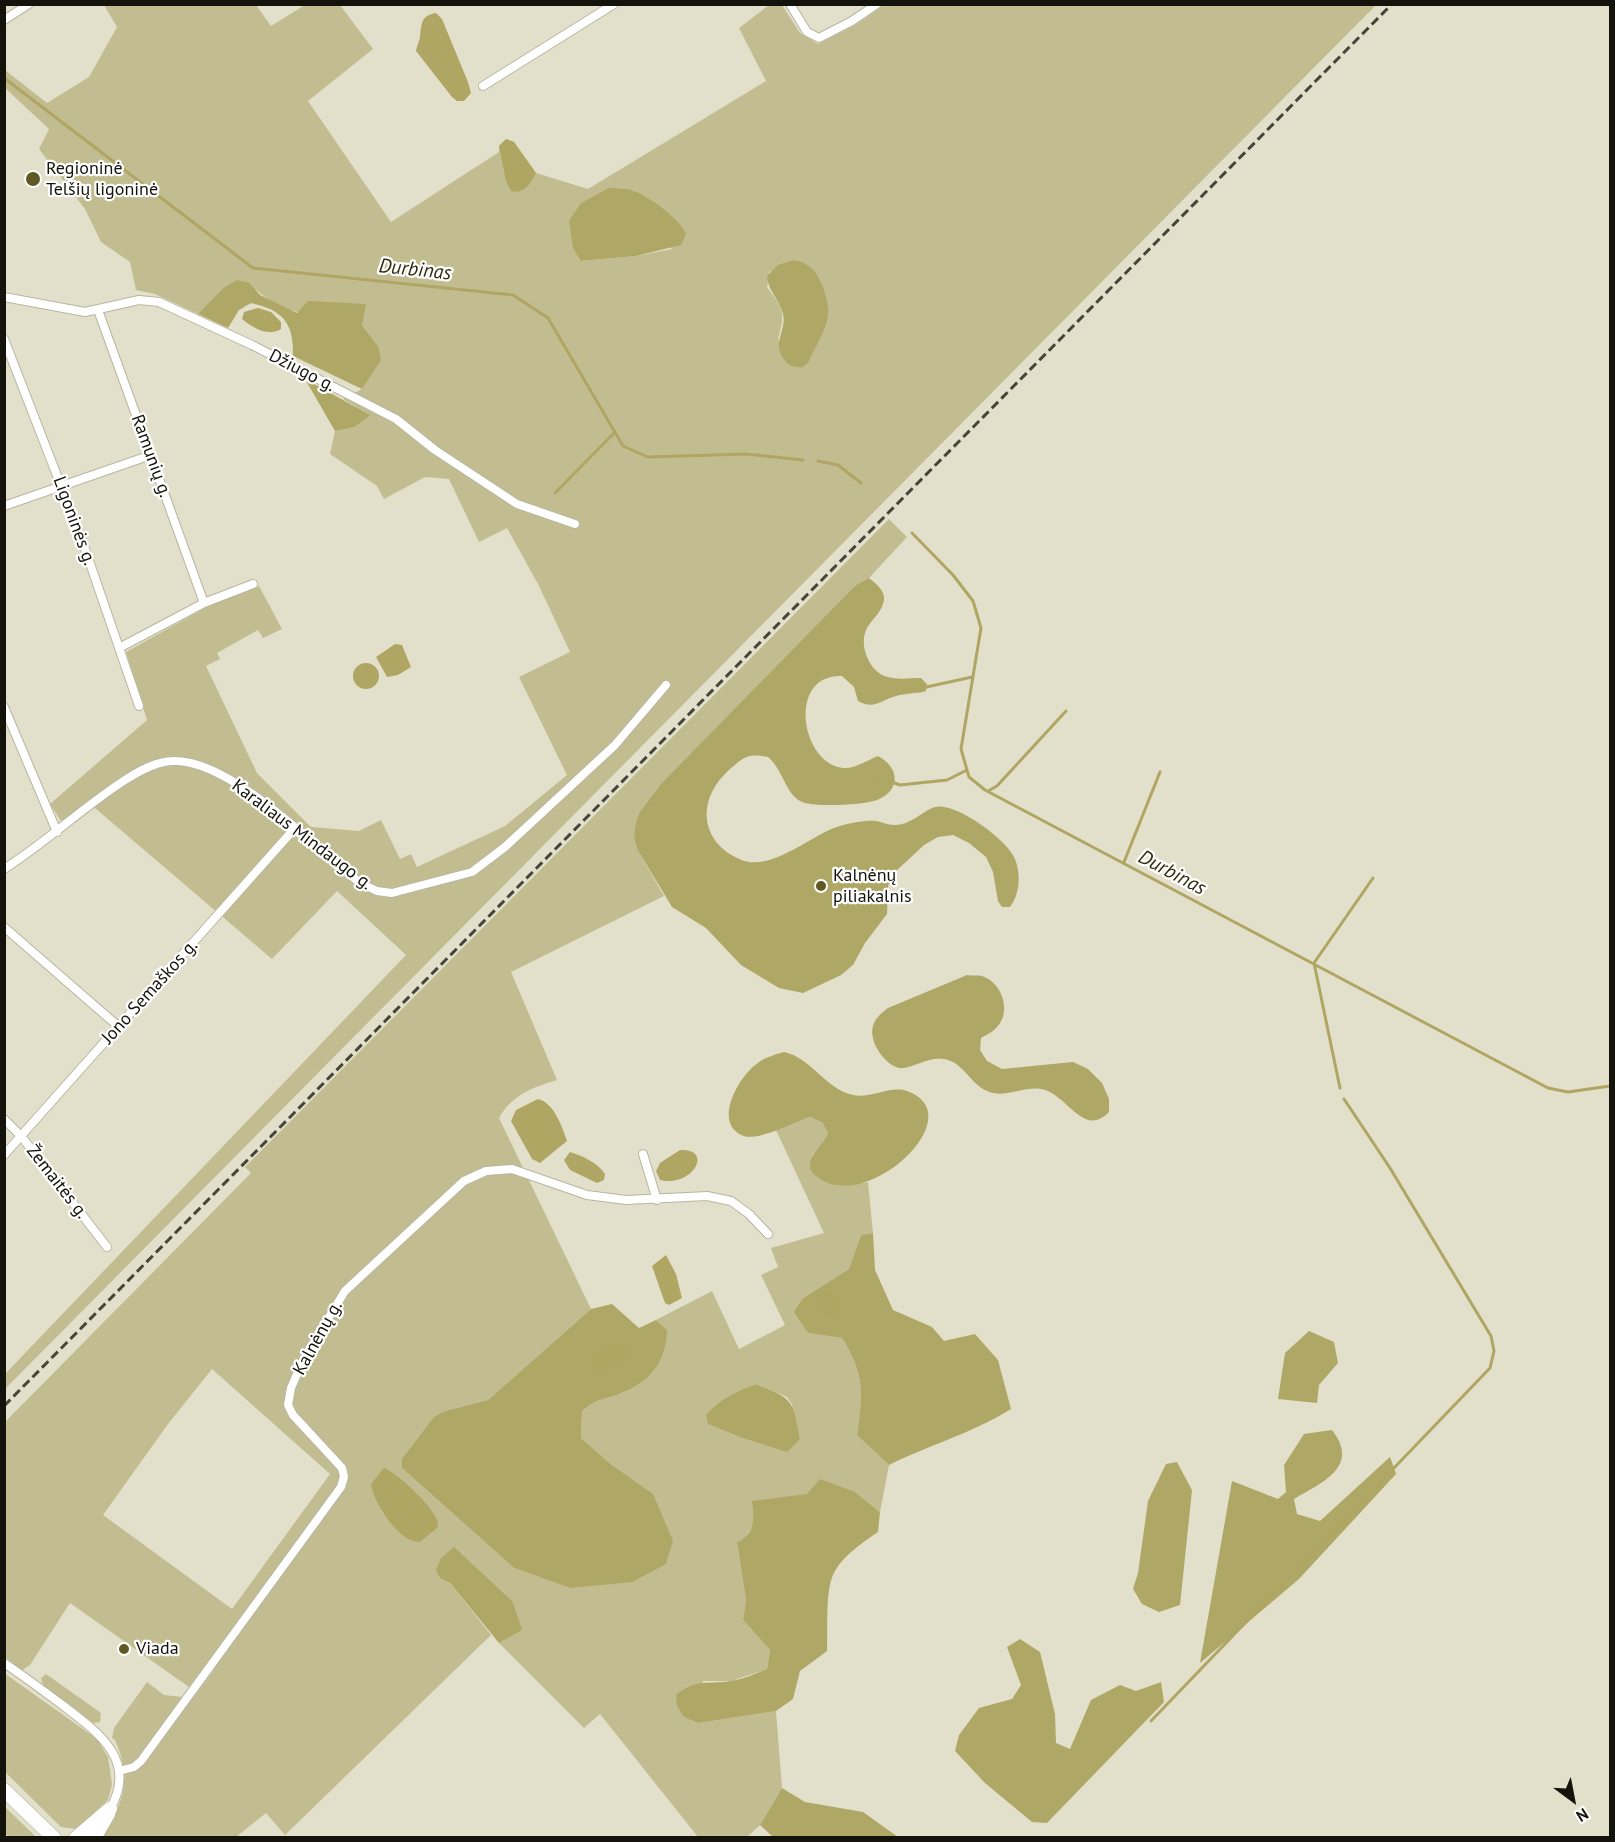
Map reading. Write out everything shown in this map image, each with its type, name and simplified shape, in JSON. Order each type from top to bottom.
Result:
[{"type":"main road","points":[[4,1790],[54,1838]]},
{"type":"main road","points":[[76,1838],[110,1809]]},
{"type":"main road","points":[[94,1838],[110,1809]]},
{"type":"street","points":[[5,18],[29,4]]},
{"type":"street","points":[[483,86],[614,4]]},
{"type":"street","points":[[790,4],[807,32],[819,38],[852,21],[877,4]]},
{"type":"street","name":"Džiugo g.","points":[[4,297],[86,312],[139,300],[159,302],[252,345],[396,419],[435,450],[517,504],[575,524]]},
{"type":"street","name":"Ramunių g.","points":[[98,310],[204,603]]},
{"type":"street","name":"Ligoninės g.","points":[[4,339],[61,485],[139,706]]},
{"type":"street","points":[[4,506],[151,455]]},
{"type":"street","points":[[119,648],[204,603],[253,584]]},
{"type":"street","name":"Karaliaus Mindaugo g.","points":[[4,869],[121,783],[158,764],[176,761],[198,764],[238,785],[295,828],[355,879],[377,891],[406,892],[465,875],[488,862],[615,745],[666,685]]},
{"type":"street","points":[[4,707],[57,832]]},
{"type":"street","name":"Jono Semaškos g.","points":[[4,1155],[295,828]]},
{"type":"street","points":[[4,927],[118,1027]]},
{"type":"street","name":"Žemaitės g.","points":[[4,1119],[21,1136],[107,1247]]},
{"type":"street","points":[[643,1154],[657,1200]]},
{"type":"street","name":"Kalnėnų g.","points":[[119,1771],[134,1767],[141,1761],[341,1487],[344,1477],[342,1468],[293,1415],[288,1405],[291,1388],[304,1358],[345,1291],[464,1181],[486,1171],[512,1169],[586,1195],[657,1200],[707,1196],[731,1202],[749,1214],[768,1234]]},
{"type":"street","points":[[4,1663],[100,1734],[111,1748],[119,1771],[117,1794],[110,1809]]},
{"type":"shaded area","points":[[104,5],[256,5],[271,26],[305,5],[340,5],[373,49],[308,101],[391,222],[499,152],[499,146],[506,139],[514,142],[536,173],[588,189],[766,81],[739,28],[769,5],[782,5],[800,33],[818,44],[857,24],[884,5],[1376,5],[5,1389],[5,1374],[406,955],[337,891],[272,959],[89,803],[61,821],[50,804],[147,720],[126,652],[214,603],[259,586],[282,629],[263,638],[258,630],[217,653],[220,659],[206,666],[257,773],[311,827],[359,831],[381,820],[400,859],[411,854],[417,867],[505,826],[567,775],[519,677],[570,652],[538,584],[507,528],[479,542],[449,479],[425,477],[384,499],[377,486],[330,454],[335,431],[355,427],[369,415],[343,399],[362,389],[378,346],[362,325],[287,309],[261,294],[250,283],[222,289],[198,314],[155,294],[136,290],[130,262],[101,242],[85,209],[39,149],[49,129],[5,88],[5,70],[47,103],[89,77],[117,27]],"holes":[[[610,187],[635,191],[672,249],[636,256],[581,261],[581,203]],[[770,270],[803,367],[778,339],[782,311],[767,287]]]},
{"type":"shaded area","points":[[436,13],[442,19],[468,82],[471,93],[464,101],[457,101],[452,97],[416,51],[423,20]]},
{"type":"shaded area","points":[[506,139],[514,142],[536,173],[523,190],[516,192],[511,191],[506,181],[499,146]]},
{"type":"shaded area","points":[[610,187],[634,191],[664,209],[678,222],[686,234],[681,245],[636,256],[581,261],[573,248],[569,221],[581,203]]},
{"type":"shaded area","points":[[794,260],[807,265],[817,274],[828,306],[823,333],[808,363],[803,367],[789,365],[780,352],[779,341],[784,320],[783,314],[769,286],[767,276],[778,265]]},
{"type":"shaded area","points":[[237,280],[250,283],[260,295],[297,313],[308,301],[366,304],[362,325],[378,346],[381,360],[362,389],[293,356],[289,327],[279,314],[271,310],[251,303],[239,310],[228,328],[198,314],[222,289]]},
{"type":"shaded area","points":[[258,308],[271,312],[281,322],[281,329],[266,332],[242,319],[244,312]]},
{"type":"shaded area","points":[[305,379],[370,415],[355,427],[335,431]]},
{"type":"shaded area","points":[[889,519],[907,537],[869,578],[856,585],[634,837],[637,849],[664,896],[511,972],[557,1080],[524,1093],[510,1103],[499,1118],[591,1309],[488,1400],[445,1411],[402,1468],[514,1568],[570,1588],[613,1466],[581,1438],[582,1411],[595,1399],[625,1392],[667,1330],[656,1320],[712,1291],[739,1349],[785,1325],[761,1275],[778,1267],[771,1248],[824,1233],[776,1130],[811,1117],[824,1123],[828,1133],[824,1143],[812,1155],[839,1186],[868,1182],[873,1233],[861,1235],[849,1269],[803,1298],[808,1333],[842,1338],[855,1363],[860,1385],[857,1435],[889,1465],[880,1512],[855,1492],[807,1494],[754,1525],[745,1538],[737,1542],[746,1600],[743,1620],[770,1650],[767,1669],[731,1681],[703,1681],[699,1723],[776,1711],[782,1788],[760,1825],[747,1837],[698,1837],[600,1714],[584,1728],[499,1643],[521,1630],[513,1602],[440,1578],[450,1583],[491,1635],[285,1835],[266,1813],[236,1837],[100,1837],[115,1813],[123,1790],[123,1767],[115,1740],[112,1738],[114,1728],[147,1682],[164,1695],[193,1698],[214,1670],[206,1664],[189,1687],[70,1603],[30,1665],[22,1670],[5,1657],[5,1422],[251,1173],[245,1167]],"holes":[[[212,1369],[330,1474],[232,1609],[103,1515],[168,1424]],[[756,1384],[787,1397],[793,1406],[740,1437],[709,1424],[706,1415],[717,1404]]]},
{"type":"shaded area","points":[[869,578],[882,590],[884,600],[867,628],[864,642],[867,657],[875,670],[888,677],[921,678],[927,684],[926,691],[899,695],[869,705],[858,701],[854,687],[842,676],[824,679],[813,689],[807,703],[806,720],[810,737],[818,752],[829,763],[848,768],[878,756],[885,761],[894,772],[894,785],[891,790],[877,800],[861,803],[826,805],[806,803],[795,797],[768,757],[750,756],[733,766],[715,786],[707,809],[710,832],[726,852],[739,859],[751,862],[764,861],[791,851],[840,826],[872,821],[892,825],[900,824],[911,821],[935,807],[944,807],[968,816],[1003,842],[1011,851],[1017,865],[1018,890],[1010,907],[1002,907],[998,901],[993,872],[986,857],[969,843],[953,835],[938,837],[924,845],[895,872],[888,886],[887,914],[865,943],[853,965],[841,975],[803,993],[779,988],[741,965],[706,928],[672,907],[637,849],[634,837],[636,822],[640,812],[662,783],[856,585]]},
{"type":"shaded area","points":[[395,644],[402,645],[411,667],[398,675],[387,677],[376,657]]},
{"type":"shaded area","points":[[366,663],[375,667],[379,676],[375,685],[366,689],[357,685],[353,676],[357,667]]},
{"type":"shaded area","points":[[967,975],[989,979],[995,984],[1003,998],[1004,1014],[1001,1021],[994,1030],[981,1038],[980,1050],[987,1061],[1002,1069],[1073,1062],[1088,1069],[1102,1083],[1109,1099],[1109,1112],[1100,1119],[1083,1118],[1059,1098],[1041,1089],[1000,1094],[987,1091],[956,1064],[943,1059],[932,1059],[904,1068],[889,1063],[874,1043],[872,1033],[875,1021],[881,1014],[888,1008]]},
{"type":"shaded area","points":[[784,1052],[803,1060],[843,1092],[860,1096],[894,1090],[907,1091],[924,1103],[928,1120],[921,1139],[906,1157],[886,1173],[862,1183],[839,1186],[819,1178],[810,1168],[813,1156],[828,1133],[823,1123],[811,1117],[767,1134],[744,1136],[735,1130],[730,1122],[729,1112],[735,1091],[754,1066]]},
{"type":"shaded area","points":[[538,1099],[544,1101],[553,1110],[567,1141],[540,1163],[532,1159],[511,1121],[516,1110]]},
{"type":"shaded area","points":[[680,1150],[691,1151],[696,1155],[695,1168],[682,1179],[660,1180],[656,1171],[660,1163]]},
{"type":"shaded area","points":[[570,1152],[598,1166],[605,1174],[604,1180],[597,1183],[570,1170],[564,1160]]},
{"type":"shaded area","points":[[873,1233],[875,1270],[893,1310],[932,1327],[944,1341],[975,1334],[998,1360],[1011,1409],[982,1425],[889,1465],[857,1435],[860,1385],[855,1363],[842,1338],[808,1333],[794,1312],[803,1298],[849,1269],[861,1235]]},
{"type":"shaded area","points":[[666,1255],[676,1274],[682,1298],[669,1305],[665,1303],[652,1266]]},
{"type":"shaded area","points":[[830,1290],[840,1302],[840,1313],[827,1319],[816,1297]]},
{"type":"shaded area","points":[[612,1304],[639,1328],[656,1320],[667,1330],[664,1351],[656,1367],[643,1381],[624,1392],[593,1403],[582,1411],[581,1438],[613,1466],[653,1494],[673,1541],[666,1564],[632,1582],[570,1588],[514,1568],[402,1468],[402,1459],[434,1417],[445,1411],[488,1400],[591,1309]]},
{"type":"shaded area","points":[[1309,1331],[1334,1342],[1338,1363],[1319,1385],[1317,1403],[1278,1399],[1285,1353]]},
{"type":"shaded area","points":[[620,1342],[626,1347],[627,1359],[600,1372],[595,1369],[590,1360],[594,1354]]},
{"type":"shaded area","points":[[756,1384],[785,1398],[793,1408],[800,1439],[787,1452],[708,1424],[706,1415],[717,1404]]},
{"type":"shaded area","points":[[1332,1430],[1340,1443],[1342,1454],[1340,1464],[1326,1480],[1294,1499],[1297,1514],[1320,1521],[1390,1457],[1396,1474],[1299,1579],[1200,1663],[1232,1481],[1278,1499],[1286,1492],[1284,1465],[1304,1434]]},
{"type":"shaded area","points":[[1177,1462],[1192,1490],[1180,1605],[1159,1612],[1142,1604],[1133,1589],[1138,1573],[1148,1501],[1166,1464]]},
{"type":"shaded area","points":[[384,1468],[417,1494],[437,1521],[438,1527],[420,1542],[412,1541],[396,1529],[377,1501],[371,1484]]},
{"type":"shaded area","points":[[820,1479],[855,1492],[880,1512],[878,1532],[847,1556],[833,1575],[828,1602],[827,1651],[800,1671],[793,1699],[776,1711],[699,1723],[684,1717],[677,1706],[676,1695],[683,1690],[696,1684],[739,1679],[767,1669],[770,1650],[743,1620],[746,1600],[737,1542],[748,1535],[751,1530],[752,1501],[807,1494]]},
{"type":"shaded area","points":[[454,1547],[513,1602],[522,1630],[499,1643],[450,1583],[440,1578],[436,1570],[441,1558]]},
{"type":"shaded area","points":[[1020,1639],[1040,1652],[1055,1714],[1056,1743],[1070,1749],[1091,1700],[1120,1685],[1136,1691],[1161,1682],[1164,1702],[1047,1823],[1032,1822],[985,1783],[955,1751],[959,1735],[979,1708],[1012,1699],[1021,1685],[1007,1647]]},
{"type":"shaded area","points":[[4,1673],[97,1739],[108,1757],[112,1784],[108,1800],[77,1829],[61,1827],[5,1772]]},
{"type":"shaded area","points":[[46,1674],[101,1713],[100,1722],[93,1723],[43,1685],[41,1678]]},
{"type":"shaded area","points":[[782,1788],[805,1802],[863,1812],[898,1837],[773,1837],[760,1825]]},
{"type":"shaded area","points":[[5,1807],[36,1837],[9,1837],[5,1833]]},
{"type":"waterway","name":"Durbinas","points":[[4,78],[253,268],[513,295],[548,318],[623,446],[648,457],[746,454],[803,460]]},
{"type":"waterway","points":[[555,493],[615,432]]},
{"type":"waterway","name":"Durbinas","points":[[818,461],[838,465],[861,483]]},
{"type":"waterway","name":"Durbinas","points":[[912,533],[953,575],[973,601],[981,628],[961,749],[969,777],[985,790],[1548,1088],[1568,1092],[1610,1086]]},
{"type":"waterway","points":[[913,690],[972,677]]},
{"type":"waterway","points":[[988,791],[997,786],[1066,711]]},
{"type":"waterway","points":[[875,776],[900,785],[947,780],[967,770]]},
{"type":"waterway","points":[[1124,862],[1160,772]]},
{"type":"waterway","points":[[1340,1088],[1314,963],[1373,878]]},
{"type":"waterway","points":[[1151,1721],[1490,1368],[1494,1351],[1491,1336],[1390,1168],[1344,1099]]},
{"type":"railway","points":[[4,1406],[1392,4]]},
{"type":"place","name":"Regioninė Telšių ligoninė","points":[[33,179]]},
{"type":"place","name":"Kalnėnų piliakalnis","points":[[821,886]]},
{"type":"place","name":"Viada","points":[[124,1649]]}]
